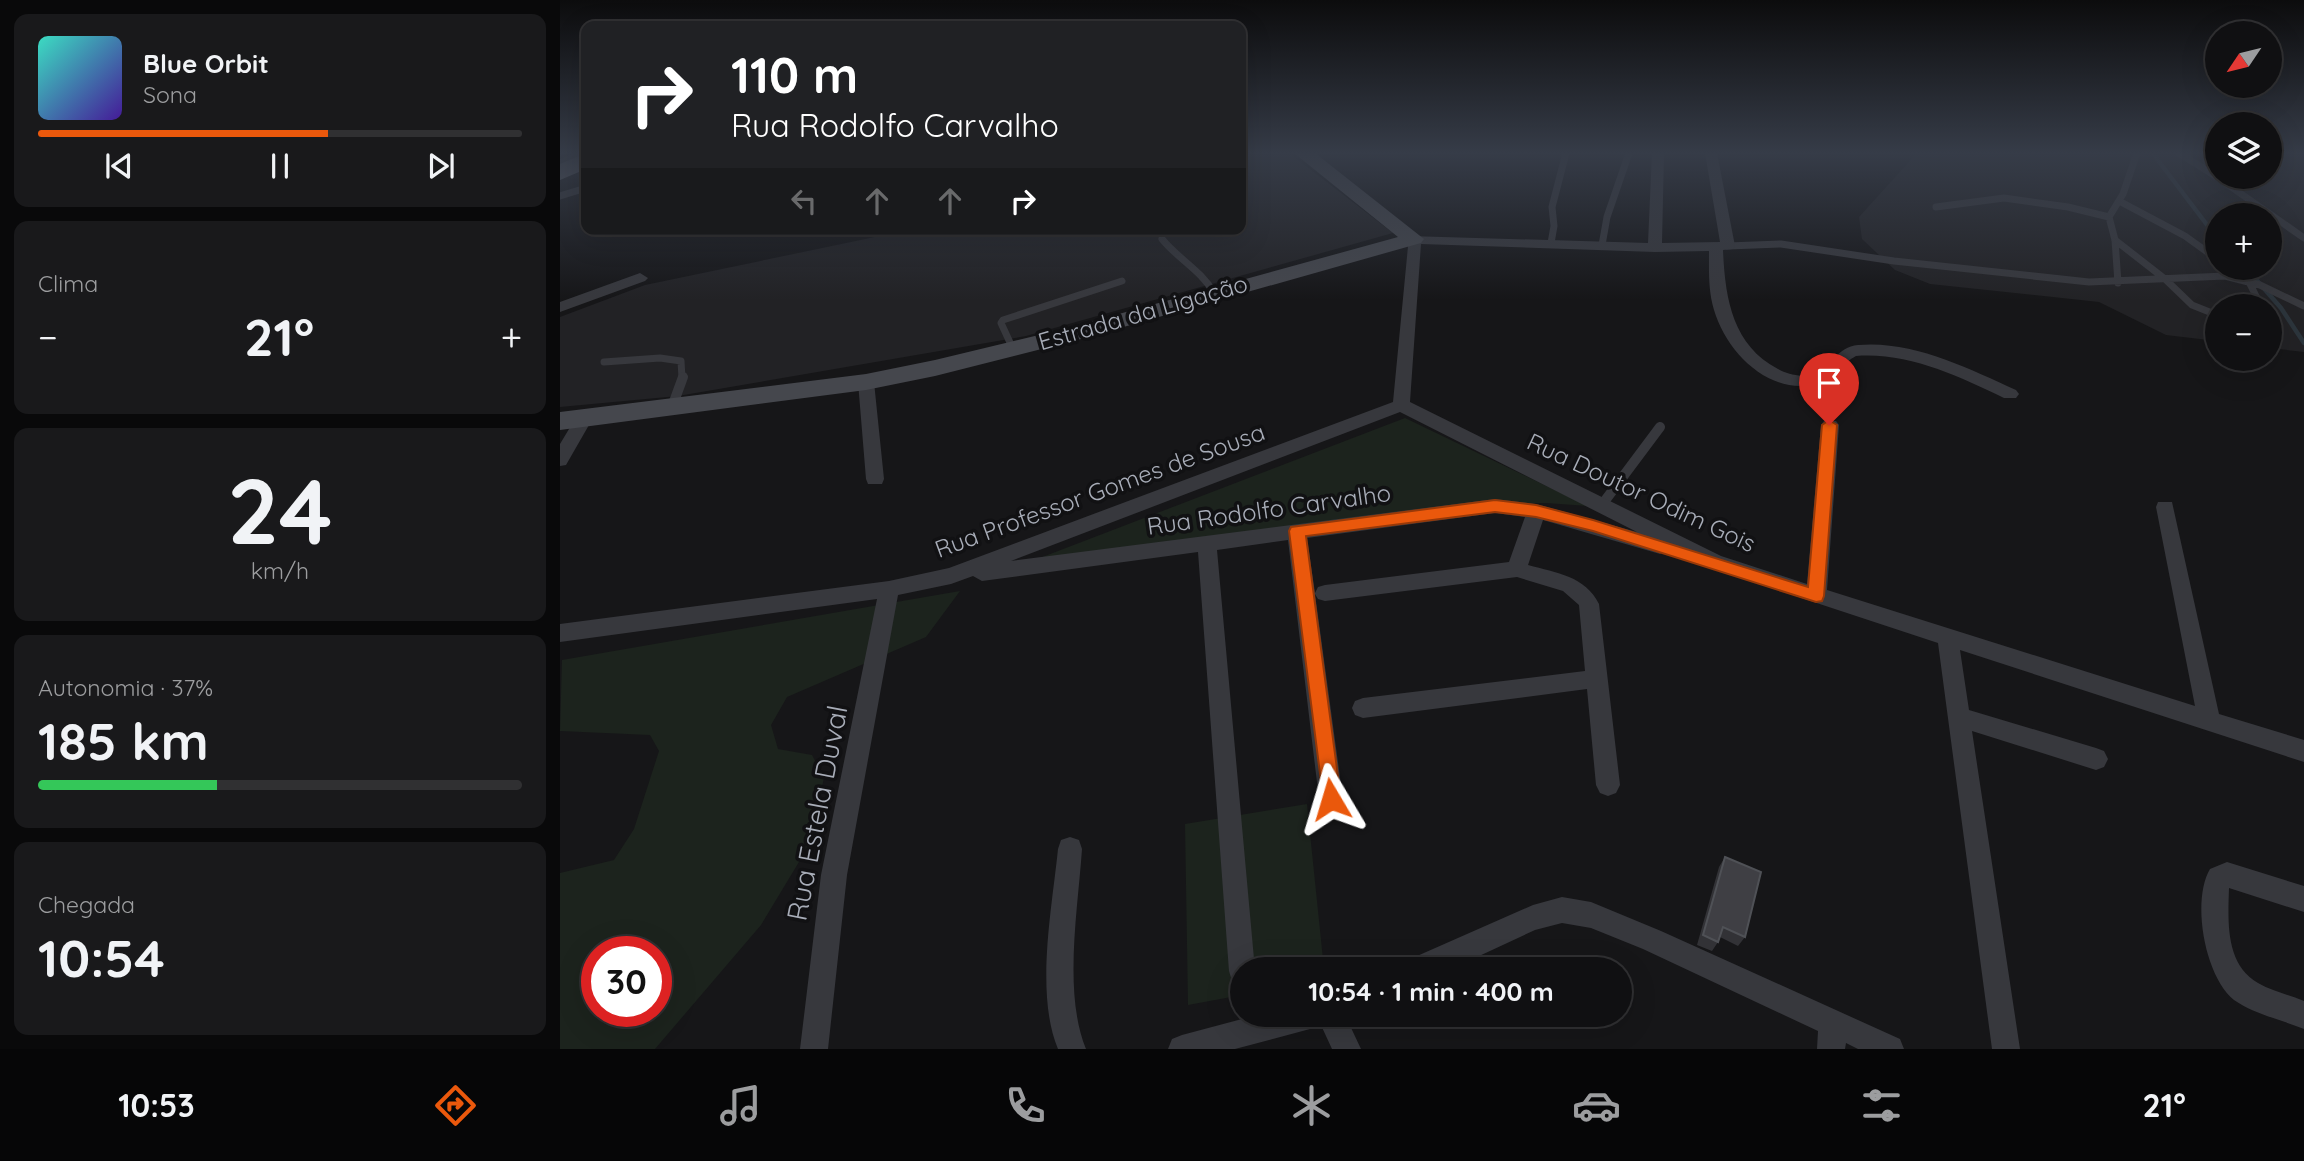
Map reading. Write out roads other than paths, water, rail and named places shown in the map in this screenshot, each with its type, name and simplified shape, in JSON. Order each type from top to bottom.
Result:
[{"type":"street","points":[[1366,202],[1414,239],[1401,405]]},
{"type":"street","points":[[1655,248],[1656,202]]},
{"type":"street","points":[[1717,202],[1722,246],[1718,294],[1726,323],[1754,362],[1764,370],[1795,380],[1814,380],[1826,375],[1843,356],[1854,350],[1870,351],[1925,360],[1958,370],[2010,394]]},
{"type":"street","name":"Estrada da Ligação","points":[[572,419],[866,382],[1013,349],[1414,239],[1655,248],[1722,246]]},
{"type":"street","points":[[560,307],[640,278]]},
{"type":"street","points":[[866,382],[875,479]]},
{"type":"street","name":"Rua Doutor Odim Gois","points":[[1401,405],[1714,562],[2304,751]]},
{"type":"street","name":"Rua Professor Gomes de Sousa","points":[[561,635],[889,589],[951,576],[1401,405]]},
{"type":"street","points":[[560,460],[572,419]]},
{"type":"street","points":[[1816,596],[1829,425]]},
{"type":"street","name":"Rua Rodolfo Carvalho","points":[[951,576],[1495,506],[1536,511],[1714,562]]},
{"type":"street","points":[[2165,508],[2209,722]]},
{"type":"street","points":[[1517,569],[1536,511]]},
{"type":"street","points":[[1297,531],[1331,799]]},
{"type":"street","points":[[1207,544],[1241,957]]},
{"type":"street","points":[[1325,593],[1517,569],[1570,585],[1582,593],[1589,604],[1608,785]]},
{"type":"street","name":"Rua Estela Duval","points":[[814,1049],[817,986],[826,921],[889,589]]},
{"type":"street","points":[[1948,639],[2006,1049]]},
{"type":"street","points":[[1363,708],[1595,679]]},
{"type":"street","points":[[1959,717],[2096,759]]},
{"type":"street","points":[[1070,849],[1061,1001],[1066,1041],[1072,1049]]},
{"type":"street","points":[[2304,899],[2227,875],[2216,883],[2215,920],[2221,956],[2230,976],[2246,991],[2304,1015]]},
{"type":"street","points":[[1447,957],[1533,918],[1562,910],[1591,915],[1652,940],[1832,1036],[1890,1049]]},
{"type":"street","points":[[1182,1049],[1265,1027]]},
{"type":"street","points":[[1337,1027],[1347,1049]]},
{"type":"lane","points":[[1551,243],[1553,202]]},
{"type":"lane","points":[[1602,245],[1611,202]]},
{"type":"lane","points":[[1936,207],[1974,202]]},
{"type":"lane","points":[[2032,202],[2109,217]]},
{"type":"lane","points":[[2118,202],[2109,217],[2115,240],[2118,283]]},
{"type":"lane","points":[[2121,202],[2185,236],[2205,250]]},
{"type":"lane","points":[[2253,202],[2304,238]]},
{"type":"lane","points":[[1162,239],[1173,255],[1206,277],[1214,293]]},
{"type":"lane","points":[[2115,240],[2165,279],[2192,305],[2205,310]]},
{"type":"lane","points":[[1722,246],[1781,244],[1906,263],[2118,283],[2213,275],[2253,283],[2281,293],[2304,306]]},
{"type":"lane","points":[[2248,280],[2253,283],[2257,294]]},
{"type":"lane","points":[[1013,349],[1001,323],[1003,320],[1122,281]]},
{"type":"lane","points":[[604,362],[660,358],[681,361],[681,391],[672,407]]},
{"type":"lane","points":[[1601,506],[1660,427]]},
{"type":"waterway","points":[[2190,202],[2205,222]]},
{"type":"waterway","points":[[2256,280],[2281,308],[2304,343]]}]
